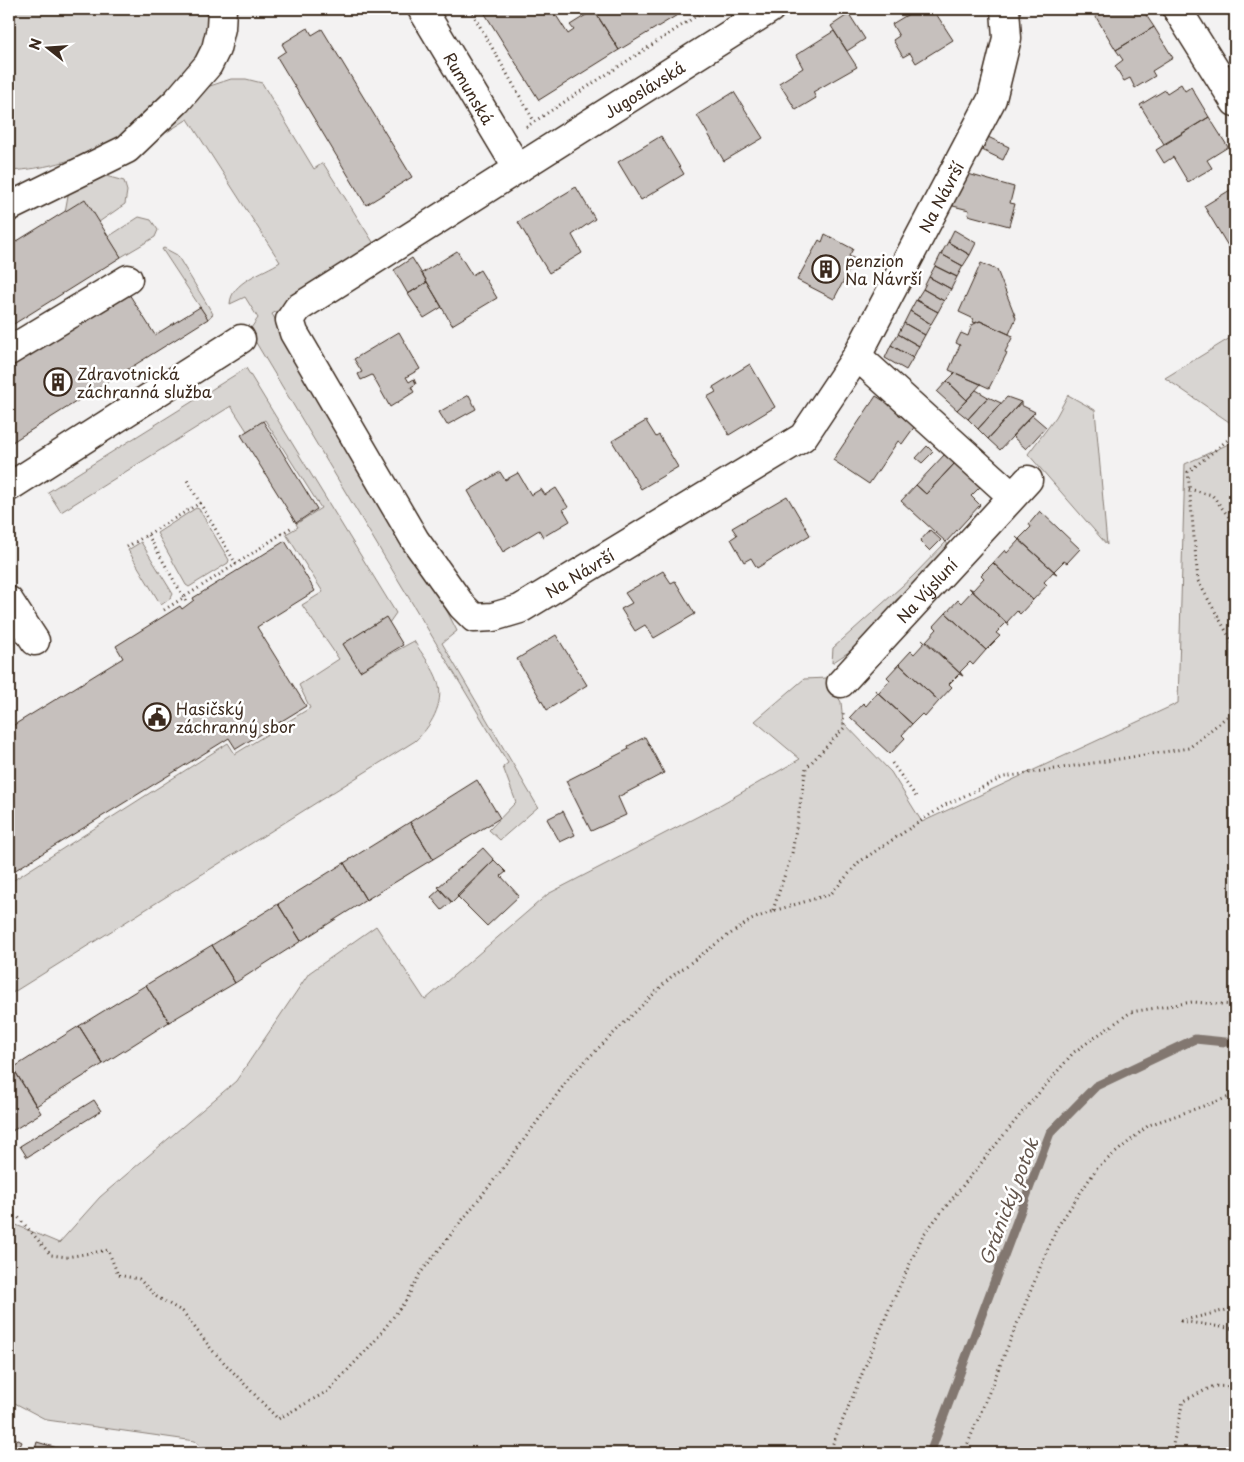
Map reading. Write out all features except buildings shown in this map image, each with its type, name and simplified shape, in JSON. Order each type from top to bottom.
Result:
[{"type":"street","points":[[9,207],[127,149],[178,101],[208,65],[216,49],[221,28],[222,9]]},
{"type":"street","name":"Rumunská","points":[[422,9],[518,169]]},
{"type":"street","name":"Jugoslávská","points":[[518,169],[770,9]]},
{"type":"street","name":"Na Návrší","points":[[518,169],[298,308],[290,320],[294,333],[415,540],[462,606],[474,618],[493,617],[520,608],[803,437],[857,356],[992,99],[1007,38],[1005,9]]},
{"type":"street","points":[[1178,9],[1235,102]]},
{"type":"street","points":[[9,351],[128,279]]},
{"type":"street","points":[[9,487],[241,339]]},
{"type":"street","name":"Na Výsluní","points":[[841,683],[1020,488],[857,356]]},
{"type":"street","points":[[9,601],[35,641]]},
{"type":"path","points":[[470,9],[534,121]]},
{"type":"path","points":[[502,143],[707,9]]},
{"type":"path","points":[[1235,436],[1188,472],[1198,581],[1235,647]]},
{"type":"path","points":[[186,480],[236,564]]},
{"type":"path","points":[[1189,489],[1212,494],[1235,525]]},
{"type":"path","points":[[127,547],[200,502]]},
{"type":"path","points":[[164,610],[292,527]]},
{"type":"path","points":[[148,535],[187,602]]},
{"type":"path","points":[[773,911],[792,853],[806,768],[844,728],[841,683]]},
{"type":"path","points":[[9,1216],[18,1217],[51,1255],[67,1257],[108,1250],[118,1275],[139,1279],[157,1297],[183,1312],[212,1350],[278,1419],[328,1390],[374,1342],[407,1299],[420,1275],[501,1171],[572,1074],[604,1040],[671,977],[751,920],[773,911],[831,894],[858,862],[945,805],[1004,777],[1189,748],[1235,710]]},
{"type":"path","points":[[892,763],[917,798]]},
{"type":"path","points":[[829,1453],[890,1306],[923,1235],[1020,1114],[1074,1052],[1131,1012],[1192,1002],[1235,1005]]},
{"type":"path","points":[[964,1453],[1056,1229],[1097,1168],[1149,1125],[1235,1095]]},
{"type":"path","points":[[1235,1308],[1181,1321],[1235,1329]]},
{"type":"path","points":[[1171,1453],[1183,1401],[1214,1386],[1235,1387]]},
{"type":"shaded area","points":[[9,9],[205,9],[207,25],[205,41],[190,69],[167,94],[121,137],[79,157],[37,168],[9,171]]},
{"type":"shaded area","points":[[231,79],[246,79],[262,83],[314,169],[323,163],[378,250],[272,314],[421,559],[457,631],[442,643],[538,807],[500,840],[489,830],[516,802],[503,767],[508,763],[249,331],[258,318],[245,297],[230,304],[236,289],[249,278],[280,262],[188,119],[167,132],[158,131],[201,89]]},
{"type":"shaded area","points":[[102,175],[124,181],[127,191],[125,204],[99,222],[65,212],[69,190]]},
{"type":"shaded area","points":[[139,217],[151,220],[158,230],[155,237],[121,257],[108,237]]},
{"type":"shaded area","points":[[164,248],[177,255],[213,314],[208,319],[162,249]]},
{"type":"shaded area","points":[[1235,335],[1235,426],[1165,378]]},
{"type":"shaded area","points":[[246,368],[396,613],[389,623],[385,618],[343,644],[360,671],[414,641],[438,682],[440,690],[435,714],[421,736],[415,741],[9,995],[9,883],[228,743],[235,754],[310,708],[299,685],[339,659],[302,605],[323,592],[286,534],[298,527],[296,524],[321,508],[265,420],[247,431],[231,406],[61,512],[48,492]]},
{"type":"shaded area","points":[[1068,395],[1095,410],[1107,545],[1028,454],[1056,417]]},
{"type":"shaded area","points":[[1235,441],[1235,1453],[209,1453],[195,1441],[47,1420],[9,1400],[9,1222],[59,1243],[100,1197],[236,1081],[309,973],[376,926],[425,1000],[548,894],[718,806],[800,759],[755,721],[804,679],[827,678],[841,702],[843,722],[891,772],[922,822],[1178,703],[1185,464]]},
{"type":"shaded area","points":[[196,508],[199,509],[229,560],[228,563],[189,587],[186,585],[157,533]]},
{"type":"shaded area","points":[[141,542],[173,594],[171,598],[161,605],[128,550]]},
{"type":"shaded area","points":[[946,542],[952,550],[923,572],[915,585],[896,600],[864,642],[832,663],[833,648],[911,578]]},
{"type":"waterway","name":"Gránický potok","points":[[930,1453],[1050,1133],[1096,1086],[1195,1039],[1235,1043]]},
{"type":"place","name":"penzion Na Návrší","points":[[826,269]]},
{"type":"place","name":"Zdravotnická záchranná služba","points":[[58,382]]},
{"type":"place","name":"Hasičský záchranný sbor","points":[[157,717]]}]
